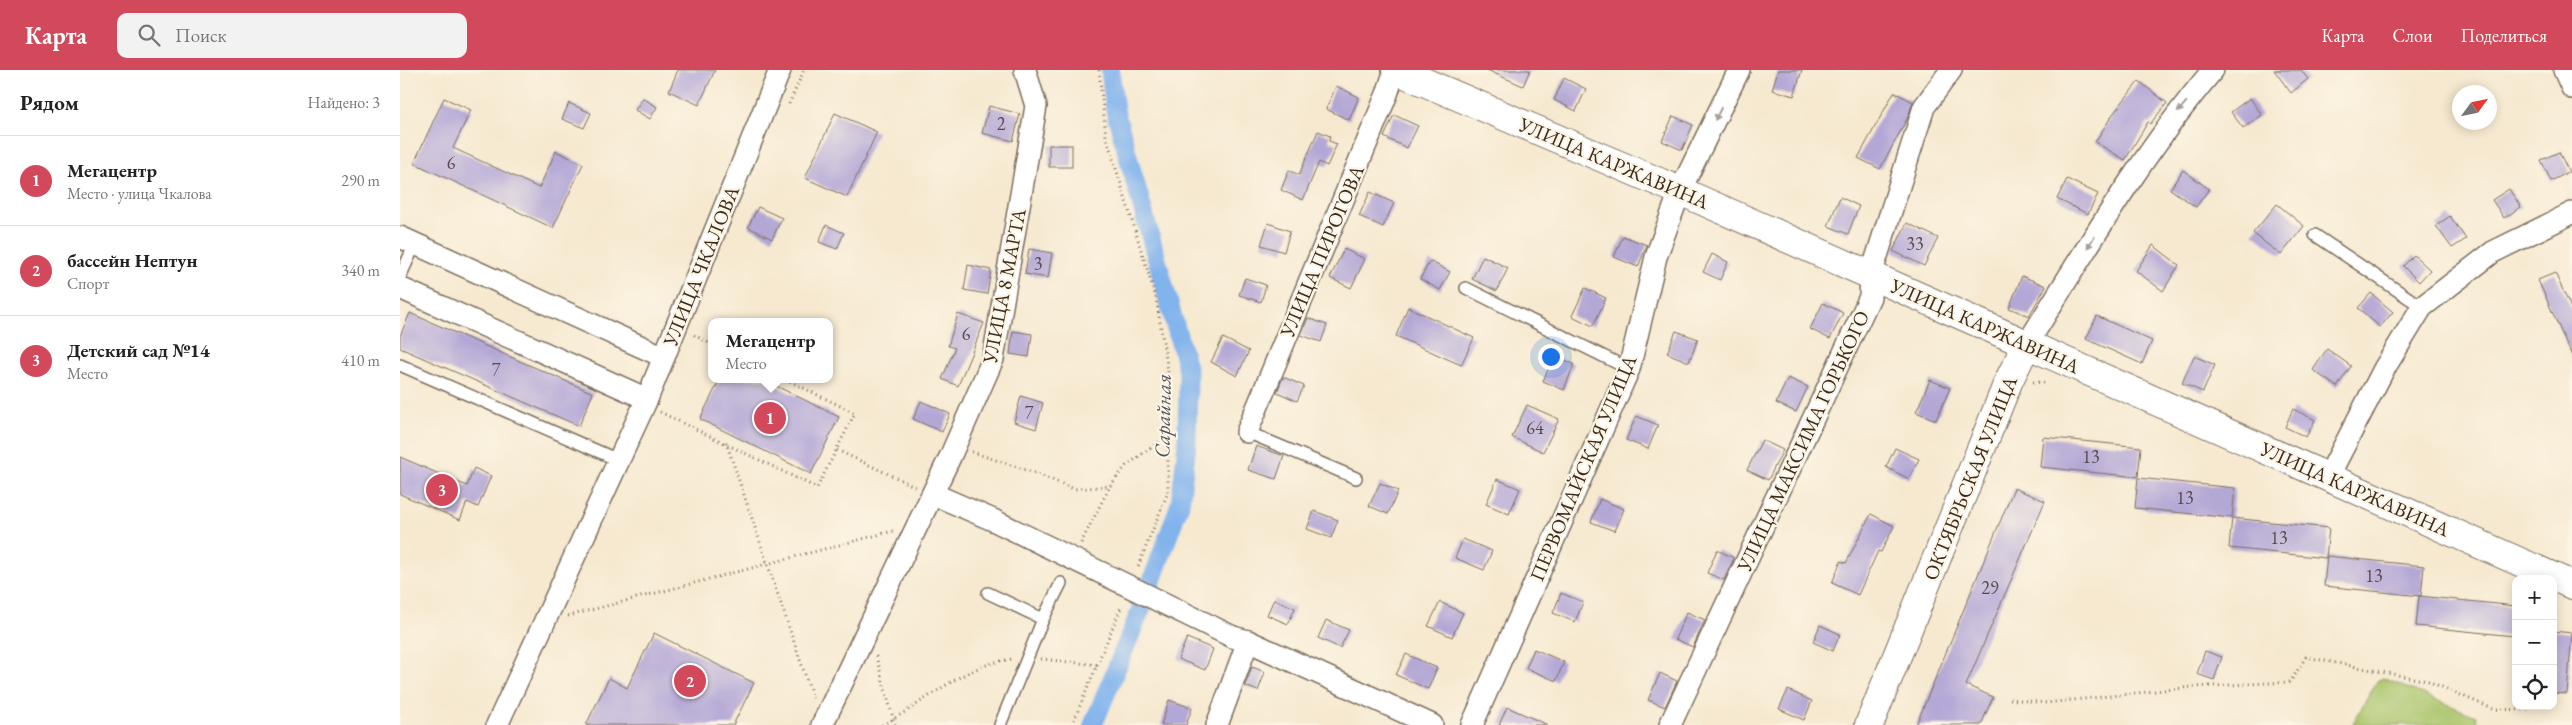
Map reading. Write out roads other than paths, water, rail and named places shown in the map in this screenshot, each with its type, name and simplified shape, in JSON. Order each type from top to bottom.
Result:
[{"type":"street","name":"УЛИЦА ЧКАЛОВА","points":[[497,725],[618,460],[653,405],[664,357],[780,70]]},
{"type":"street","name":"УЛИЦА 8 МАРТА","points":[[822,725],[933,494],[993,359],[1036,106],[1025,70]]},
{"type":"street","name":"УЛИЦА КАРЖАВИНА","points":[[1396,70],[1680,191],[2572,585]]},
{"type":"street","name":"УЛИЦА ПИРОГОВА","points":[[1247,432],[1388,94],[1396,70]]},
{"type":"street","name":"ПЕРВОМАЙСКАЯ УЛИЦА","points":[[1472,725],[1628,369],[1656,257],[1680,191],[1739,70]]},
{"type":"street","name":"УЛИЦА МАКСИМА ГОРЬКОГО","points":[[1670,725],[1870,297],[1871,275],[1924,107],[1951,70]]},
{"type":"street","name":"ОКТЯБРЬСКАЯ УЛИЦА","points":[[1869,725],[2009,380],[2027,344],[2135,171],[2174,116],[2213,70]]},
{"type":"street","points":[[2564,70],[2572,88]]},
{"type":"street","points":[[2328,477],[2384,370],[2422,307],[2493,252],[2572,213]]},
{"type":"street","points":[[407,240],[664,357]]},
{"type":"street","points":[[400,288],[653,405]]},
{"type":"street","points":[[933,494],[993,520],[1240,639],[1432,725]]},
{"type":"street","points":[[1217,725],[1240,639]]},
{"type":"lane","points":[[2315,235],[2422,307]]},
{"type":"lane","points":[[400,277],[407,240]]},
{"type":"lane","points":[[1466,288],[1628,369]]},
{"type":"lane","points":[[400,365],[618,460]]},
{"type":"lane","points":[[1247,432],[1356,478]]},
{"type":"lane","points":[[1000,725],[1026,658],[1061,583]]},
{"type":"lane","points":[[988,594],[1043,619]]},
{"type":"waterway","name":"Сарайная","points":[[1093,725],[1146,597],[1180,504],[1187,444],[1188,371],[1115,110],[1110,70]]},
{"type":"place","name":"Мегацентр","points":[[770,418]]},
{"type":"place","name":"Детский сад №14","points":[[442,490]]},
{"type":"place","name":"бассейн Нептун","points":[[690,681]]}]
